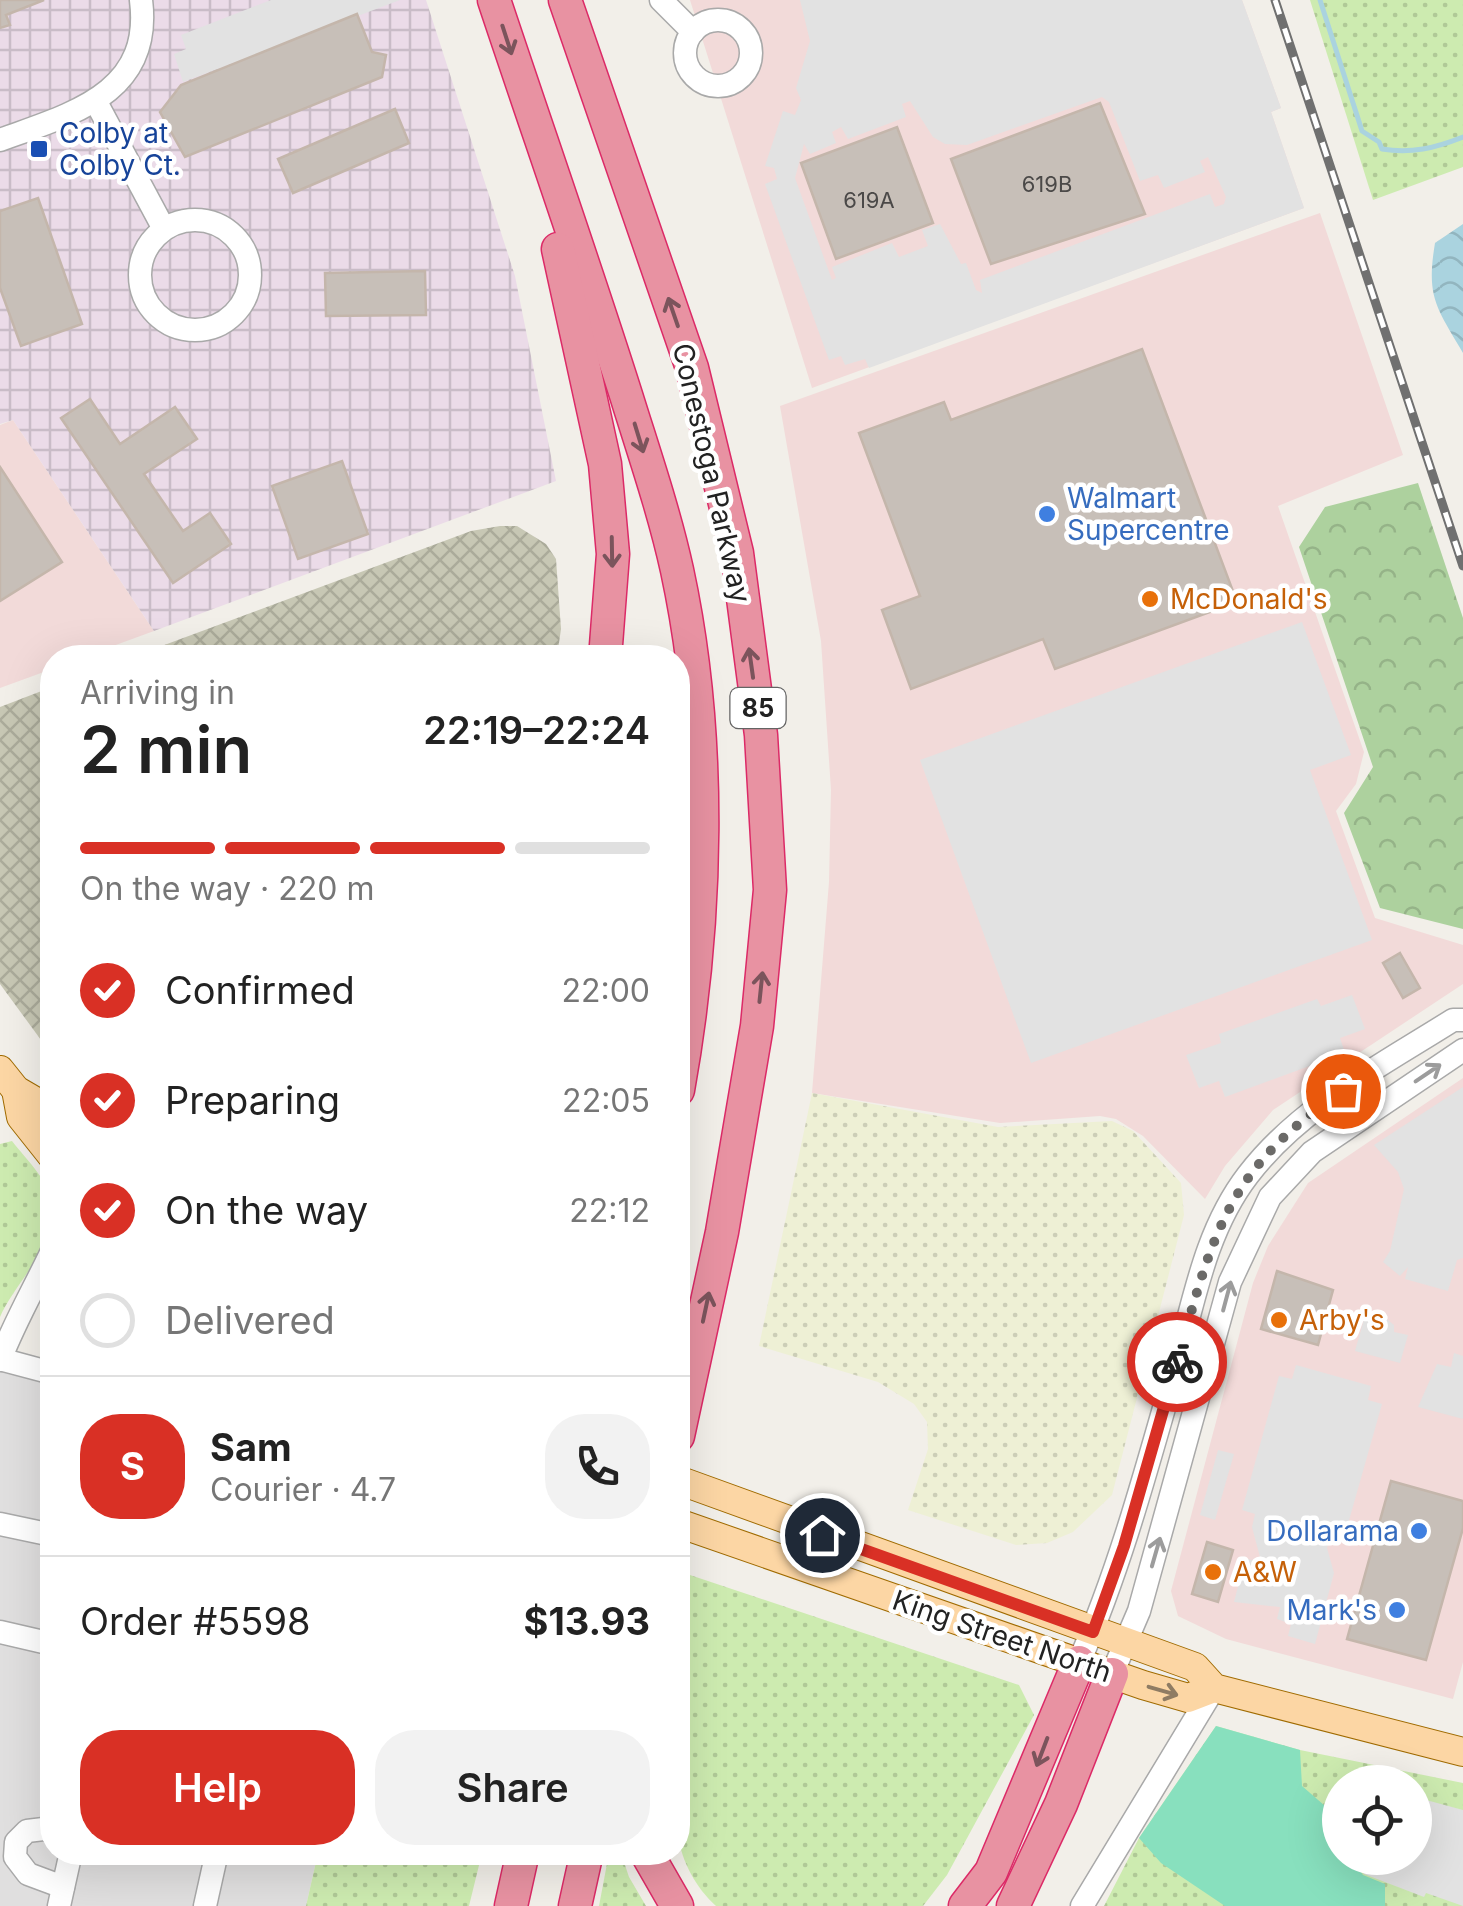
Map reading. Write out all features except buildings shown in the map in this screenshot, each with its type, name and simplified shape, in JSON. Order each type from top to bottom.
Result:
[{"type":"highway","name":"Conestoga Parkway","points":[[494,0],[604,327],[677,570],[688,645]]},
{"type":"highway","name":"Conestoga Parkway","points":[[565,0],[692,368],[737,554],[761,734],[770,890],[757,1026],[722,1232],[690,1380]]},
{"type":"highway","points":[[520,79],[525,120],[567,286],[604,464],[613,554],[606,645]]},
{"type":"highway","name":"Conestoga Parkway","points":[[690,660],[700,804],[697,930],[690,989]]},
{"type":"highway","points":[[1013,1906],[1061,1804],[1118,1659]]},
{"type":"highway","points":[[965,1906],[991,1872],[1079,1662]]},
{"type":"highway","points":[[511,1906],[519,1865]]},
{"type":"highway","points":[[575,1906],[584,1865]]},
{"type":"highway","points":[[653,1865],[677,1906]]},
{"type":"main road","points":[[8,1080],[40,1103]]},
{"type":"main road","points":[[8,1080],[21,1117],[40,1141]]},
{"type":"main road","name":"King Street North","points":[[690,1484],[1093,1632],[1118,1659],[1188,1698],[1214,1688],[1463,1752]]},
{"type":"main road","name":"King Street North","points":[[690,1528],[1079,1662],[1118,1659]]},
{"type":"street","points":[[0,140],[96,102],[118,85],[132,61],[142,29],[142,0]]},
{"type":"street","points":[[661,0],[693,32]]},
{"type":"street","points":[[96,102],[164,229]]},
{"type":"street","points":[[192,220],[209,221],[241,245],[249,262],[248,292],[224,322],[200,330],[175,327],[145,300],[139,282],[140,262],[150,242],[164,229],[192,220]]},
{"type":"street","points":[[1079,1662],[1124,1546],[1198,1282],[1222,1216],[1247,1176],[1313,1112],[1453,1020],[1463,1020]]},
{"type":"street","points":[[1118,1659],[1139,1611],[1230,1282],[1270,1197],[1312,1152],[1463,1050]]},
{"type":"street","points":[[40,1278],[23,1301],[0,1359],[40,1370]]},
{"type":"street","points":[[0,1524],[40,1532]]},
{"type":"street","points":[[0,1632],[40,1641]]},
{"type":"street","points":[[1082,1906],[1214,1688]]},
{"type":"street","points":[[40,1829],[27,1830],[16,1842],[15,1857],[28,1874],[61,1896],[68,1865]]},
{"type":"street","points":[[205,1906],[214,1865]]},
{"type":"shaded area","points":[[0,0],[426,0],[515,276],[556,481],[154,631],[13,420],[0,424]]},
{"type":"shaded area","points":[[271,0],[400,0],[183,82],[174,54],[186,49],[181,35]]},
{"type":"shaded area","points":[[690,0],[1242,0],[1281,108],[1271,112],[1304,208],[812,388]]},
{"type":"shaded area","points":[[800,0],[1242,0],[1281,108],[1271,112],[1304,208],[869,368],[865,359],[845,365],[841,356],[829,360],[765,184],[777,179],[774,168],[765,166],[783,111],[795,115],[801,100],[796,88],[810,41]],"holes":[[[1102,97],[1109,102],[1140,181],[1158,175],[1164,188],[1205,172],[1200,161],[1208,157],[1226,197],[1224,204],[1215,207],[1210,194],[980,280],[982,293],[976,290],[966,263],[961,264],[940,224],[922,230],[928,246],[899,257],[892,243],[832,267],[836,278],[832,280],[795,178],[804,144],[810,154],[836,143],[832,132],[841,127],[848,139],[906,117],[902,104],[910,101],[933,137],[945,144],[967,145]]]},
{"type":"shaded area","points":[[1320,213],[1403,455],[1278,506],[1364,752],[1356,784],[1336,811],[1375,918],[1463,945],[1463,984],[1273,1110],[1225,1166],[1205,1199],[1143,1136],[1116,1119],[1100,1116],[1000,1123],[812,1093],[829,882],[831,790],[821,641],[780,406]]},
{"type":"shaded area","points":[[13,420],[154,631],[116,645],[40,645],[40,673],[0,688],[0,425]]},
{"type":"shaded area","points":[[517,526],[546,544],[556,559],[559,645],[164,645],[471,531]]},
{"type":"shaded area","points":[[1302,622],[1351,755],[1310,770],[1372,940],[1031,1063],[920,760]]},
{"type":"shaded area","points":[[40,692],[40,1039],[0,984],[0,707]]},
{"type":"shaded area","points":[[1352,995],[1365,1029],[1340,1038],[1345,1053],[1225,1097],[1219,1081],[1199,1088],[1186,1055],[1221,1043],[1219,1034],[1317,999],[1321,1006]]},
{"type":"shaded area","points":[[1463,1078],[1463,1662],[1453,1699],[1226,1639],[1178,1616],[1171,1591],[1253,1283],[1268,1246],[1308,1183]]},
{"type":"shaded area","points":[[1463,1087],[1463,1258],[1457,1260],[1448,1291],[1405,1279],[1408,1267],[1400,1276],[1383,1262],[1390,1251],[1404,1189],[1398,1172],[1374,1145]]},
{"type":"shaded area","points":[[812,1093],[998,1127],[1112,1121],[1133,1131],[1181,1183],[1184,1215],[1112,1495],[1073,1532],[1047,1543],[1016,1545],[908,1510],[928,1449],[927,1422],[914,1404],[878,1382],[759,1346]]},
{"type":"shaded area","points":[[1365,1316],[1377,1320],[1383,1316],[1394,1325],[1394,1332],[1408,1335],[1400,1363],[1355,1351]]},
{"type":"shaded area","points":[[1454,1353],[1463,1356],[1463,1419],[1418,1407],[1437,1364],[1451,1367]]},
{"type":"shaded area","points":[[0,1359],[40,1370],[40,1865],[315,1865],[306,1906],[0,1906]]},
{"type":"shaded area","points":[[1296,1365],[1371,1386],[1368,1400],[1382,1404],[1344,1538],[1331,1535],[1327,1548],[1334,1573],[1315,1644],[1288,1636],[1291,1624],[1277,1619],[1280,1607],[1234,1602],[1245,1559],[1261,1561],[1252,1527],[1255,1514],[1242,1510],[1279,1376],[1292,1379]]},
{"type":"shaded area","points":[[1218,1450],[1234,1454],[1215,1520],[1200,1515]]},
{"type":"shaded area","points":[[1432,1802],[1463,1810],[1463,1906],[1426,1893],[1424,1897],[1367,1875],[1432,1875]]},
{"type":"green space","points":[[1310,0],[1463,0],[1463,167],[1373,200]]},
{"type":"green space","points":[[1418,483],[1463,618],[1463,929],[1380,908],[1344,813],[1373,767],[1299,547],[1325,507]]},
{"type":"green space","points":[[12,1141],[40,1176],[40,1252],[0,1317],[0,1144]]},
{"type":"green space","points":[[690,1575],[1019,1685],[1034,1715],[947,1875],[923,1906],[716,1906],[696,1883],[687,1865]]},
{"type":"green space","points":[[1216,1726],[1300,1750],[1374,1765],[1322,1765],[1322,1875],[1432,1875],[1432,1777],[1463,1783],[1463,1906],[1104,1906],[1139,1838]]},
{"type":"green space","points":[[1216,1726],[1300,1750],[1302,1786],[1322,1803],[1322,1875],[1363,1875],[1385,1884],[1385,1906],[1225,1906],[1161,1863],[1139,1838]]},
{"type":"green space","points":[[315,1865],[479,1865],[469,1906],[306,1906]]},
{"type":"green space","points":[[607,1865],[625,1865],[646,1906],[599,1906]]},
{"type":"water","points":[[1463,224],[1463,353],[1435,301],[1432,276],[1435,243]]},
{"type":"waterway","points":[[1320,0],[1362,131],[1379,142],[1382,149],[1403,151],[1463,137]]},
{"type":"railway","points":[[1275,0],[1463,566]]},
{"type":"way so far","points":[[1177,1362],[1198,1282],[1222,1216],[1270,1149],[1343,1091]]},
{"type":"place","name":"Colby at Colby Ct.","points":[[39,149]]},
{"type":"place","name":"Walmart Supercentre","points":[[1047,514]]},
{"type":"place","name":"McDonald's","points":[[1150,599]]},
{"type":"place","name":"Arby's","points":[[1279,1320]]},
{"type":"place","name":"Dollarama","points":[[1419,1531]]},
{"type":"place","name":"A&W","points":[[1213,1572]]},
{"type":"place","name":"Mark's","points":[[1397,1610]]},
{"type":"route","points":[[822,1535],[1093,1632],[1124,1546],[1177,1362]]}]
